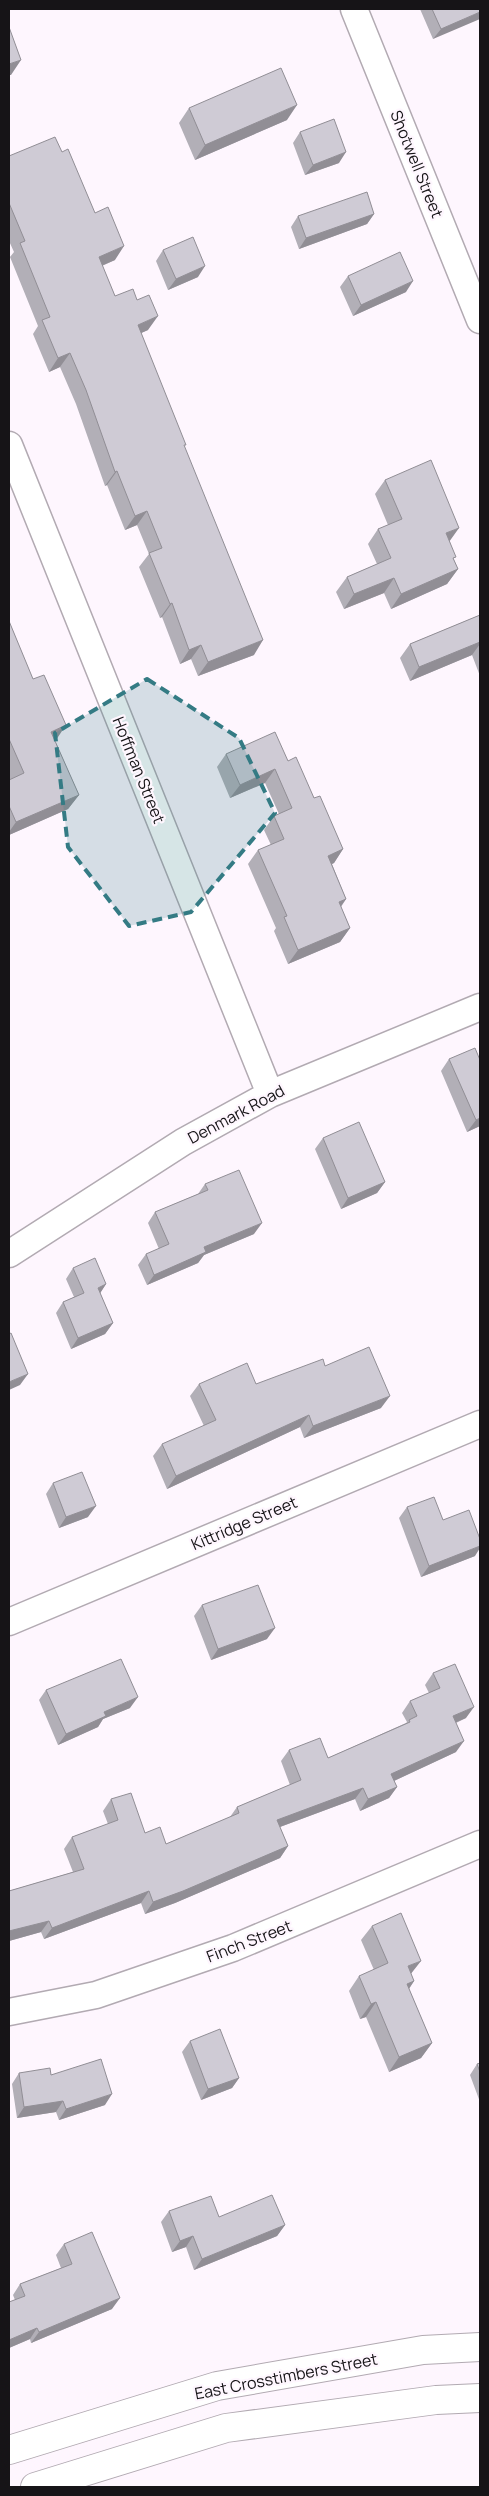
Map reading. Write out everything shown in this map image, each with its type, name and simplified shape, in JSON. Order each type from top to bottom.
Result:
[{"type":"main road","name":"East Crosstimbers Street","points":[[9,2450],[217,2386],[423,2350],[480,2347]]},
{"type":"main road","points":[[35,2487],[226,2428],[436,2400],[480,2398]]},
{"type":"street","name":"Shotwell Street","points":[[354,9],[480,320]]},
{"type":"street","name":"Hoffman Street","points":[[9,446],[270,1094]]},
{"type":"street","name":"Denmark Road","points":[[9,1254],[183,1142],[270,1094],[480,1007]]},
{"type":"street","name":"Kittridge Street","points":[[9,1622],[480,1424]]},
{"type":"street","name":"Finch Street","points":[[9,2012],[96,1995],[233,1948],[411,1875],[480,1844]]},
{"type":"highlighted area","points":[[147,679],[239,738],[275,813],[191,912],[129,926],[68,847],[55,733]]},
{"type":"building","points":[[432,9],[480,9],[480,12],[441,29]]},
{"type":"building","points":[[9,27],[21,60],[9,64]]},
{"type":"building","points":[[281,68],[297,105],[205,145],[189,108]]},
{"type":"building","points":[[334,119],[346,152],[313,165],[300,132]]},
{"type":"building","points":[[55,137],[62,152],[68,149],[95,213],[108,207],[124,246],[99,257],[115,296],[133,289],[137,300],[149,295],[158,316],[138,325],[186,445],[184,445],[263,640],[208,662],[201,645],[189,650],[172,603],[170,604],[149,553],[162,548],[147,511],[135,516],[117,471],[115,472],[86,390],[70,353],[58,358],[42,320],[50,317],[20,243],[25,241],[9,203],[9,156]]},
{"type":"building","points":[[367,192],[374,214],[306,238],[298,216]]},
{"type":"building","points":[[193,237],[205,266],[176,279],[163,250]]},
{"type":"building","points":[[400,252],[413,281],[361,305],[348,276]]},
{"type":"building","points":[[431,460],[459,528],[446,533],[456,557],[453,558],[458,569],[401,594],[394,578],[354,594],[347,577],[391,558],[378,529],[402,519],[385,480]]},
{"type":"building","points":[[480,615],[480,642],[419,667],[410,644]]},
{"type":"building","points":[[9,621],[33,679],[44,675],[66,725],[51,732],[79,795],[16,822],[9,806],[9,780],[24,773],[9,739]]},
{"type":"building","points":[[275,732],[288,761],[296,757],[314,798],[320,796],[343,849],[328,856],[346,899],[339,902],[350,928],[298,950],[284,917],[287,916],[258,850],[284,839],[274,816],[292,808],[275,769],[240,785],[226,754]]},
{"type":"building","points":[[475,1048],[480,1060],[480,1118],[476,1120],[449,1059]]},
{"type":"building","points":[[359,1122],[385,1182],[348,1198],[323,1138]]},
{"type":"building","points":[[239,1170],[262,1223],[204,1247],[206,1252],[154,1275],[146,1254],[169,1244],[155,1212],[208,1190],[205,1184]]},
{"type":"building","points":[[95,1258],[106,1284],[98,1288],[113,1323],[78,1338],[63,1302],[84,1293],[73,1268]]},
{"type":"building","points":[[11,1333],[28,1374],[9,1382],[9,1334]]},
{"type":"building","points":[[369,1347],[390,1396],[313,1426],[309,1415],[176,1476],[162,1444],[216,1420],[199,1384],[247,1363],[256,1384],[323,1359],[325,1366]]},
{"type":"building","points":[[82,1472],[96,1506],[66,1517],[53,1483]]},
{"type":"building","points":[[434,1497],[443,1520],[469,1510],[480,1539],[480,1546],[429,1566],[407,1507]]},
{"type":"building","points":[[258,1585],[275,1628],[218,1649],[202,1605]]},
{"type":"building","points":[[121,1659],[138,1697],[104,1712],[106,1716],[66,1734],[46,1690]]},
{"type":"building","points":[[455,1664],[474,1707],[453,1716],[464,1741],[391,1774],[397,1787],[368,1799],[363,1788],[277,1820],[288,1846],[183,1891],[153,1902],[149,1891],[52,1928],[49,1921],[9,1931],[9,1891],[84,1869],[72,1837],[118,1820],[111,1799],[131,1793],[145,1833],[160,1827],[166,1844],[239,1813],[237,1807],[301,1780],[289,1750],[320,1738],[328,1758],[410,1722],[409,1720],[417,1716],[410,1701],[440,1688],[433,1673]]},
{"type":"building","points":[[401,1913],[421,1961],[408,1966],[414,1981],[407,1984],[432,2043],[399,2057],[376,2002],[371,2004],[359,1976],[388,1963],[372,1926]]},
{"type":"building","points":[[220,2029],[239,2078],[208,2089],[190,2041]]},
{"type":"building","points":[[101,2059],[112,2094],[66,2109],[63,2101],[24,2107],[19,2073],[50,2068],[51,2075]]},
{"type":"building","points":[[272,2195],[285,2225],[202,2259],[193,2236],[180,2241],[169,2211],[211,2196],[219,2217]]},
{"type":"building","points":[[92,2232],[120,2298],[39,2332],[37,2328],[9,2340],[9,2302],[25,2296],[20,2284],[72,2264],[64,2244]]}]
